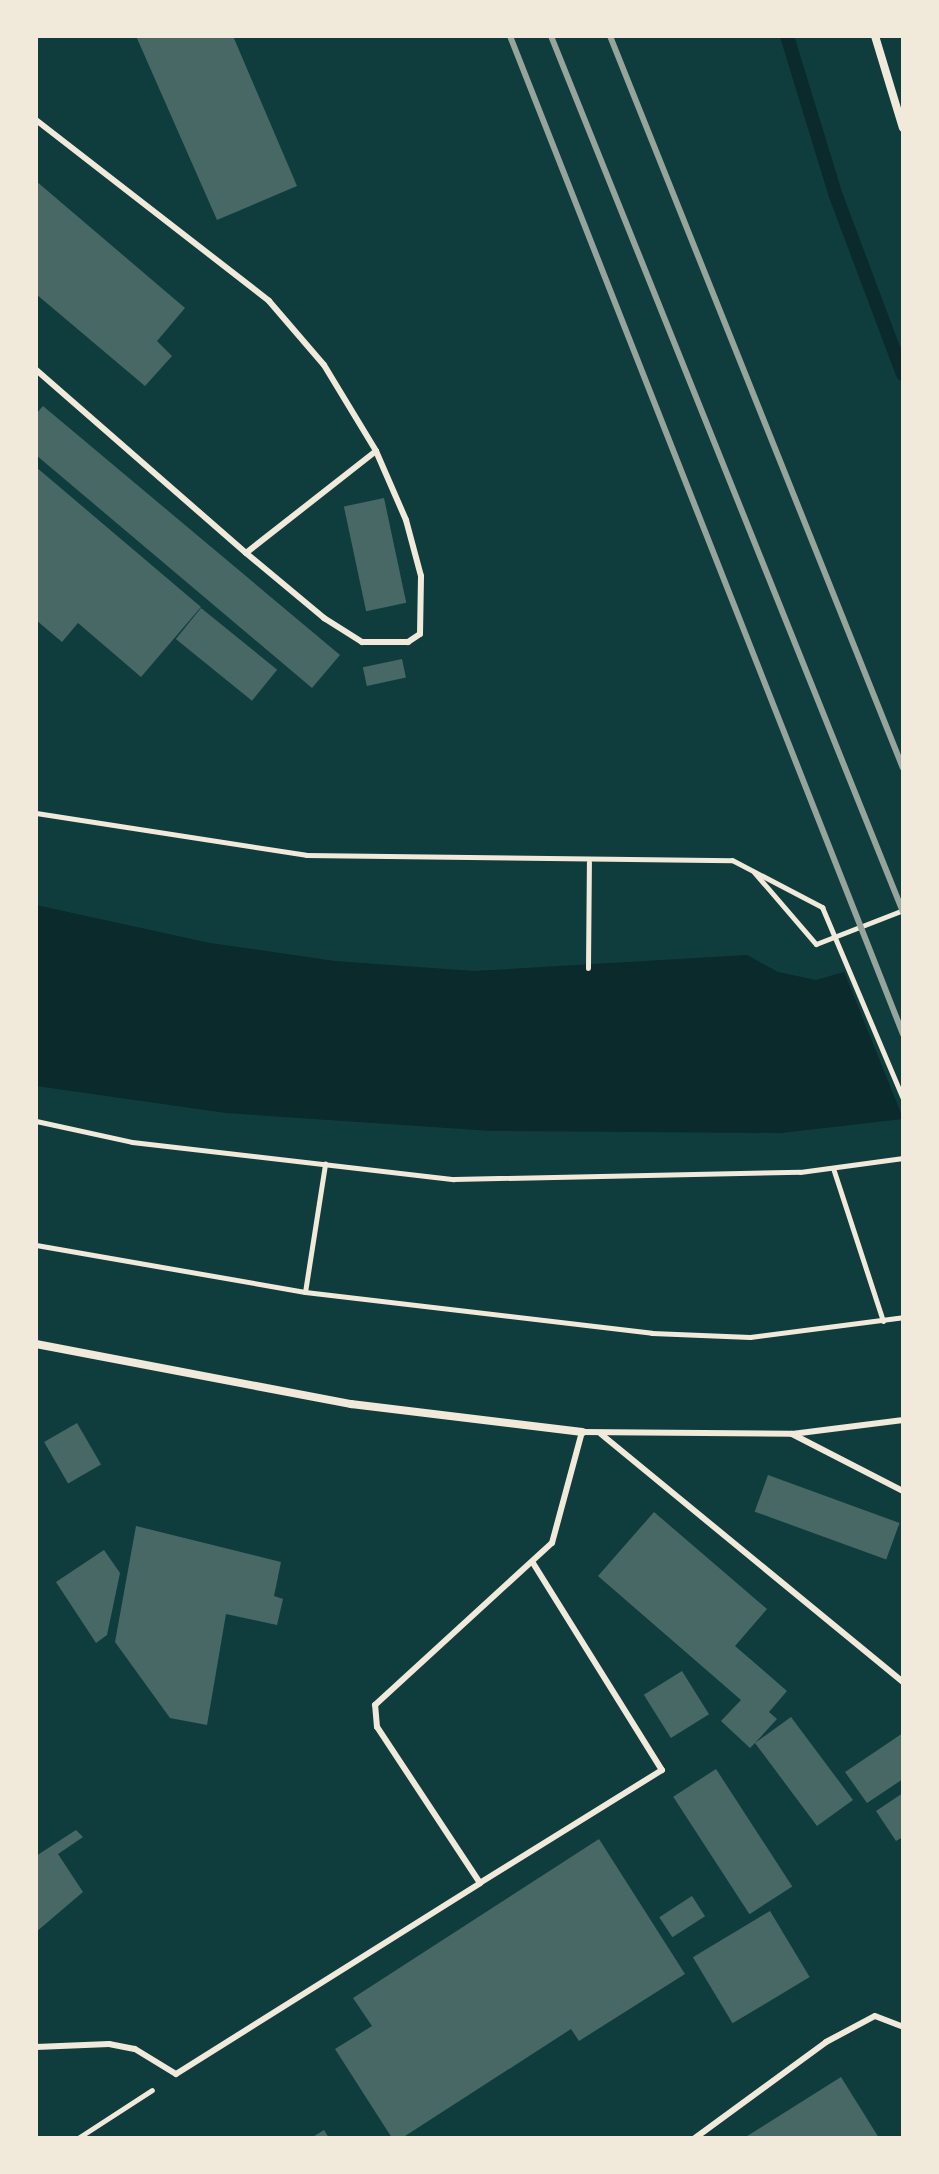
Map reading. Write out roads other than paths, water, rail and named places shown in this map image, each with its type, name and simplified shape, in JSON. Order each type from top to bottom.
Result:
[{"type":"street","points":[[877,37],[903,128]]},
{"type":"street","points":[[36,1344],[351,1404],[582,1432]]},
{"type":"lane","points":[[36,120],[269,301],[324,365],[376,451],[406,520],[421,576],[420,634],[408,642],[362,642],[324,618],[36,370]]},
{"type":"lane","points":[[246,553],[376,451]]},
{"type":"lane","points":[[480,1883],[377,1727],[375,1705],[552,1543],[582,1432],[792,1434],[903,1420]]},
{"type":"lane","points":[[601,1434],[903,1682]]},
{"type":"lane","points":[[792,1434],[903,1491]]},
{"type":"lane","points":[[36,2047],[109,2044],[135,2049],[176,2074],[662,1770],[533,1563]]},
{"type":"lane","points":[[695,2138],[838,2036],[875,2016],[903,2027]]},
{"type":"water","points":[[36,905],[210,943],[335,961],[474,971],[747,955],[778,972],[816,980],[903,955],[903,1119],[781,1133],[492,1131],[226,1113],[36,1086]]},
{"type":"waterway","points":[[787,36],[836,196],[903,374]]},
{"type":"railway","points":[[510,36],[903,1034]]},
{"type":"railway","points":[[551,36],[903,912]]},
{"type":"railway","points":[[610,36],[903,768]]}]
